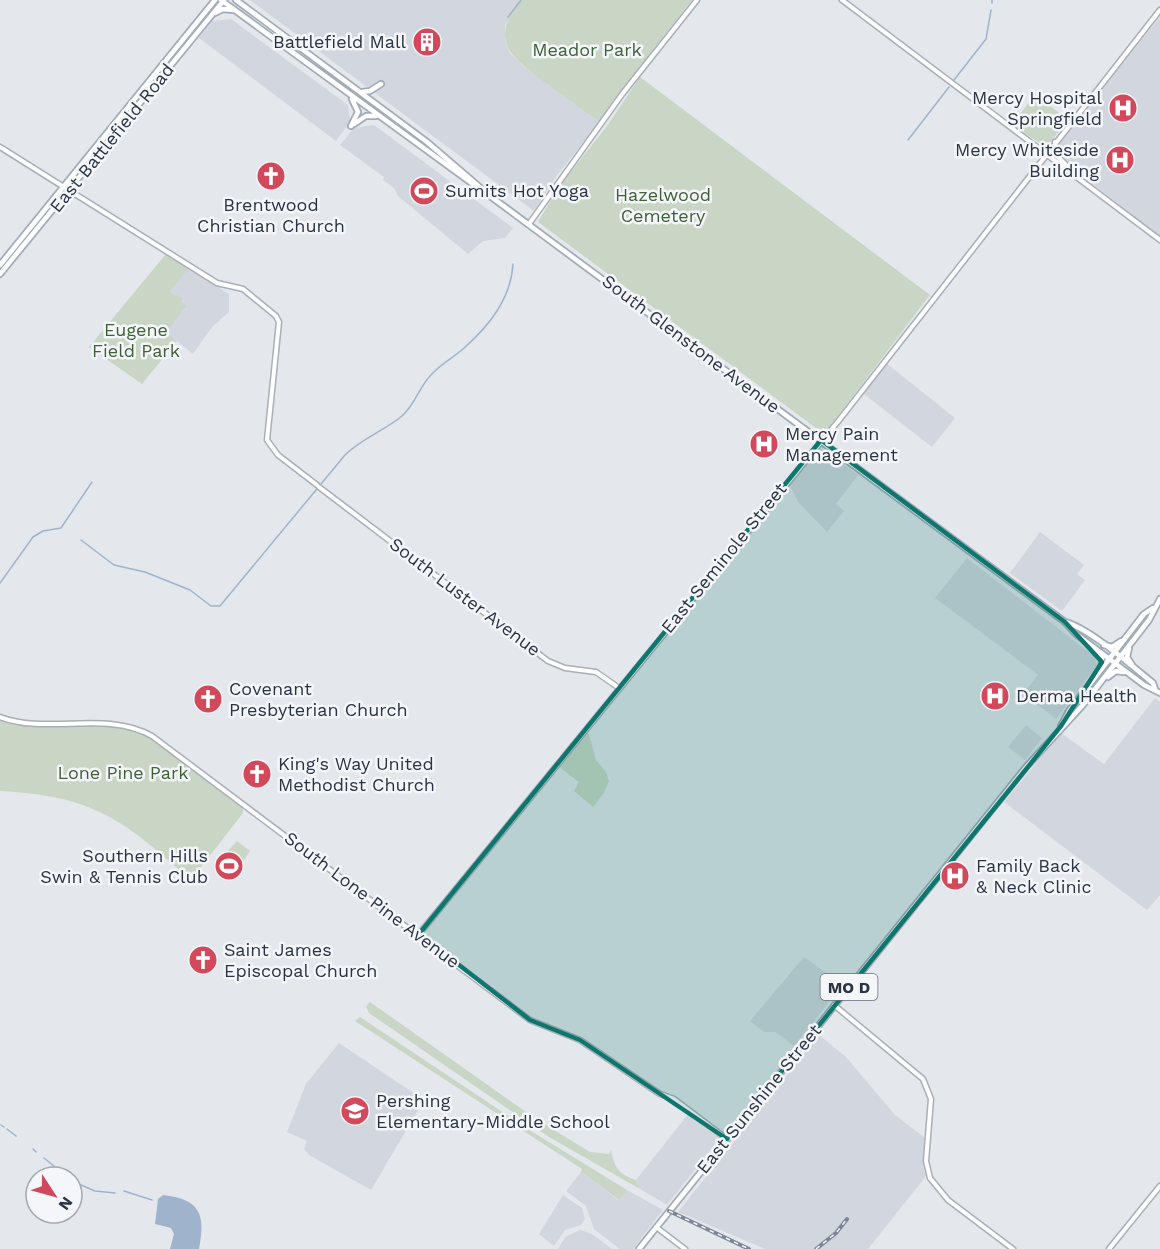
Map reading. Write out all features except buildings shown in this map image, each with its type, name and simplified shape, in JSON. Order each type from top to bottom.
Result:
[{"type":"main road","points":[[204,14],[208,0]]},
{"type":"main road","name":"East Battlefield Road","points":[[0,274],[215,0]]},
{"type":"main road","name":"East Battlefield Road","points":[[0,266],[211,17],[222,0]]},
{"type":"main road","name":"South Glenstone Avenue","points":[[222,0],[479,191],[490,196],[529,224],[1065,622],[1076,634],[1131,675],[1149,688],[1158,691]]},
{"type":"main road","name":"South Glenstone Avenue","points":[[236,0],[379,106],[478,183],[490,196]]},
{"type":"main road","points":[[243,0],[250,11]]},
{"type":"main road","points":[[211,17],[223,9],[236,11]]},
{"type":"main road","points":[[357,90],[368,92],[381,84]]},
{"type":"main road","points":[[345,92],[357,107],[357,115],[351,126],[366,116],[379,117]]},
{"type":"main road","points":[[376,95],[379,106]]},
{"type":"main road","name":"East Sunshine Street","points":[[1061,726],[1062,719],[1144,614],[1160,599]]},
{"type":"main road","name":"East Sunshine Street","points":[[639,1249],[1061,726],[1082,706],[1149,620],[1153,608]]},
{"type":"main road","points":[[1101,644],[1109,647],[1118,644],[1144,614]]},
{"type":"main road","name":"South Glenstone Avenue","points":[[1065,622],[1073,624],[1120,658],[1158,691]]},
{"type":"main road","points":[[1076,634],[1102,659],[1098,674]]},
{"type":"main road","points":[[1130,645],[1129,661],[1149,681]]},
{"type":"main road","points":[[1082,706],[1113,673],[1119,671],[1131,675]]},
{"type":"street","points":[[529,224],[623,93],[697,0]]},
{"type":"street","points":[[842,0],[1160,240]]},
{"type":"street","name":"East Seminole Street","points":[[419,934],[821,441],[1160,10]]},
{"type":"street","points":[[1054,142],[1056,155],[1075,176]]},
{"type":"street","name":"South Luster Avenue","points":[[0,147],[218,283],[243,289],[276,316],[279,322],[267,428],[269,445],[278,455],[548,660],[565,668],[596,672],[619,688]]},
{"type":"street","name":"South Lone Pine Avenue","points":[[0,717],[24,723],[120,725],[148,733],[419,934],[530,1020],[580,1040],[660,1094],[674,1099],[727,1139]]},
{"type":"street","points":[[834,1005],[916,1071],[926,1082],[932,1103],[926,1161],[930,1178],[948,1200],[1013,1249]]},
{"type":"street","points":[[1109,1249],[1160,1185]]},
{"type":"street","points":[[656,1227],[685,1249]]},
{"type":"highlighted area","points":[[821,440],[1065,622],[1102,662],[1061,726],[727,1139],[580,1040],[530,1020],[419,934]]},
{"type":"shaded area","name":"Battlefield Mall","points":[[250,0],[520,0],[505,25],[505,40],[510,53],[523,66],[599,122],[555,178],[534,211]]},
{"type":"shaded area","name":"Mercy Hospital Springfield","points":[[1160,17],[1160,236],[1067,164],[1056,148]]},
{"type":"shaded area","points":[[231,19],[348,105],[350,122],[336,141],[199,38],[212,21]]},
{"type":"shaded area","points":[[374,125],[513,228],[505,238],[483,241],[468,254],[398,196],[394,188],[383,180],[384,177],[340,145],[354,128]]},
{"type":"shaded area","points":[[166,254],[229,294],[229,312],[212,327],[193,354],[166,332]]},
{"type":"shaded area","points":[[886,363],[955,418],[932,447],[864,394]]},
{"type":"shaded area","points":[[819,450],[825,450],[858,475],[836,504],[844,511],[827,532],[798,502],[789,484]]},
{"type":"shaded area","points":[[1040,532],[1084,565],[1077,574],[1085,580],[1062,611],[1010,573]]},
{"type":"shaded area","points":[[967,558],[1095,657],[1097,666],[1056,719],[1023,694],[1038,675],[935,598]]},
{"type":"shaded area","points":[[1155,698],[1160,702],[1160,895],[1147,910],[1004,802],[1061,733],[1104,764]]},
{"type":"shaded area","points":[[1026,725],[1042,738],[1025,760],[1008,747]]},
{"type":"shaded area","points":[[804,957],[843,985],[794,1046],[775,1032],[764,1032],[750,1021]]},
{"type":"shaded area","points":[[819,1035],[846,1057],[895,1115],[925,1138],[923,1166],[926,1176],[868,1249],[765,1249],[678,1212]]},
{"type":"shaded area","name":"Pershing Elementary-Middle School","points":[[339,1043],[424,1100],[371,1190],[309,1155],[304,1149],[307,1141],[287,1132],[306,1084]]},
{"type":"shaded area","points":[[689,1113],[720,1138],[667,1205],[640,1189],[636,1180]]},
{"type":"shaded area","points":[[581,1172],[618,1200],[627,1190],[663,1210],[633,1249],[620,1249],[594,1229],[586,1206],[566,1191]]},
{"type":"shaded area","points":[[563,1195],[582,1208],[585,1219],[581,1225],[565,1230],[554,1246],[539,1234]]},
{"type":"shaded area","points":[[580,1230],[592,1234],[612,1249],[558,1249],[565,1237]]},
{"type":"green space","name":"Meador Park","points":[[520,0],[692,0],[618,94],[599,122],[524,66],[508,48],[505,38],[506,27]]},
{"type":"green space","name":"Hazelwood Cemetery","points":[[640,77],[930,295],[824,434],[538,222],[558,188],[607,126]]},
{"type":"green space","points":[[1035,94],[1068,120],[1046,147],[1012,125]]},
{"type":"green space","name":"Eugene Field Park","points":[[166,254],[189,268],[169,292],[183,298],[181,302],[186,306],[166,332],[177,341],[142,384],[89,347]]},
{"type":"green space","name":"Lone Pine Park","points":[[0,718],[12,724],[116,727],[149,736],[243,806],[243,813],[191,880],[146,841],[106,815],[60,799],[0,791]]},
{"type":"green space","points":[[588,731],[596,760],[606,772],[609,781],[604,793],[593,807],[574,791],[579,782],[559,767]]},
{"type":"green space","points":[[237,841],[250,851],[233,876],[217,870],[221,859]]},
{"type":"green space","points":[[370,1002],[536,1119],[590,1152],[609,1154],[611,1150],[618,1170],[625,1176],[636,1180],[640,1189],[549,1137],[369,1013],[366,1007]]},
{"type":"green space","points":[[360,1017],[531,1131],[627,1190],[619,1200],[581,1172],[582,1169],[355,1021]]},
{"type":"water","points":[[163,1195],[185,1200],[198,1210],[202,1226],[199,1249],[170,1249],[174,1234],[171,1228],[155,1224],[158,1199]]},
{"type":"waterway","points":[[508,17],[521,0]]},
{"type":"waterway","points":[[954,80],[986,39],[991,10]]},
{"type":"waterway","points":[[908,140],[949,87]]},
{"type":"waterway","points":[[81,540],[114,565],[145,572],[190,590],[211,606],[220,606],[345,455],[402,416],[435,371],[482,331],[503,300],[508,289],[513,264]]},
{"type":"waterway","points":[[0,583],[33,537],[43,531],[61,528],[92,482]]},
{"type":"waterway","points":[[7,1129],[16,1136]]},
{"type":"waterway","points":[[33,1149],[36,1152]]},
{"type":"waterway","points":[[44,1158],[53,1165]]},
{"type":"waterway","points":[[84,1186],[95,1191],[115,1193]]},
{"type":"waterway","points":[[124,1191],[152,1200]]},
{"type":"railway","points":[[669,1211],[749,1249]]},
{"type":"railway","points":[[816,1249],[836,1233],[847,1219]]},
{"type":"place","name":"Battlefield Mall","points":[[427,42]]},
{"type":"place","name":"Mercy Hospital Springfield","points":[[1123,108]]},
{"type":"place","name":"Mercy Whiteside Building","points":[[1120,160]]},
{"type":"place","name":"Brentwood Christian Church","points":[[271,176]]},
{"type":"place","name":"Sumits Hot Yoga","points":[[424,191]]},
{"type":"place","name":"Mercy Pain Management","points":[[764,444]]},
{"type":"place","name":"Derma Health","points":[[995,696]]},
{"type":"place","name":"Covenant Presbyterian Church","points":[[208,699]]},
{"type":"place","name":"King's Way United Methodist Church","points":[[257,774]]},
{"type":"place","name":"Southern Hills Swin & Tennis Club","points":[[229,866]]},
{"type":"place","name":"Family Back & Neck Clinic","points":[[955,876]]},
{"type":"place","name":"Saint James Episcopal Church","points":[[203,960]]},
{"type":"place","name":"Pershing Elementary-Middle School","points":[[355,1111]]}]
